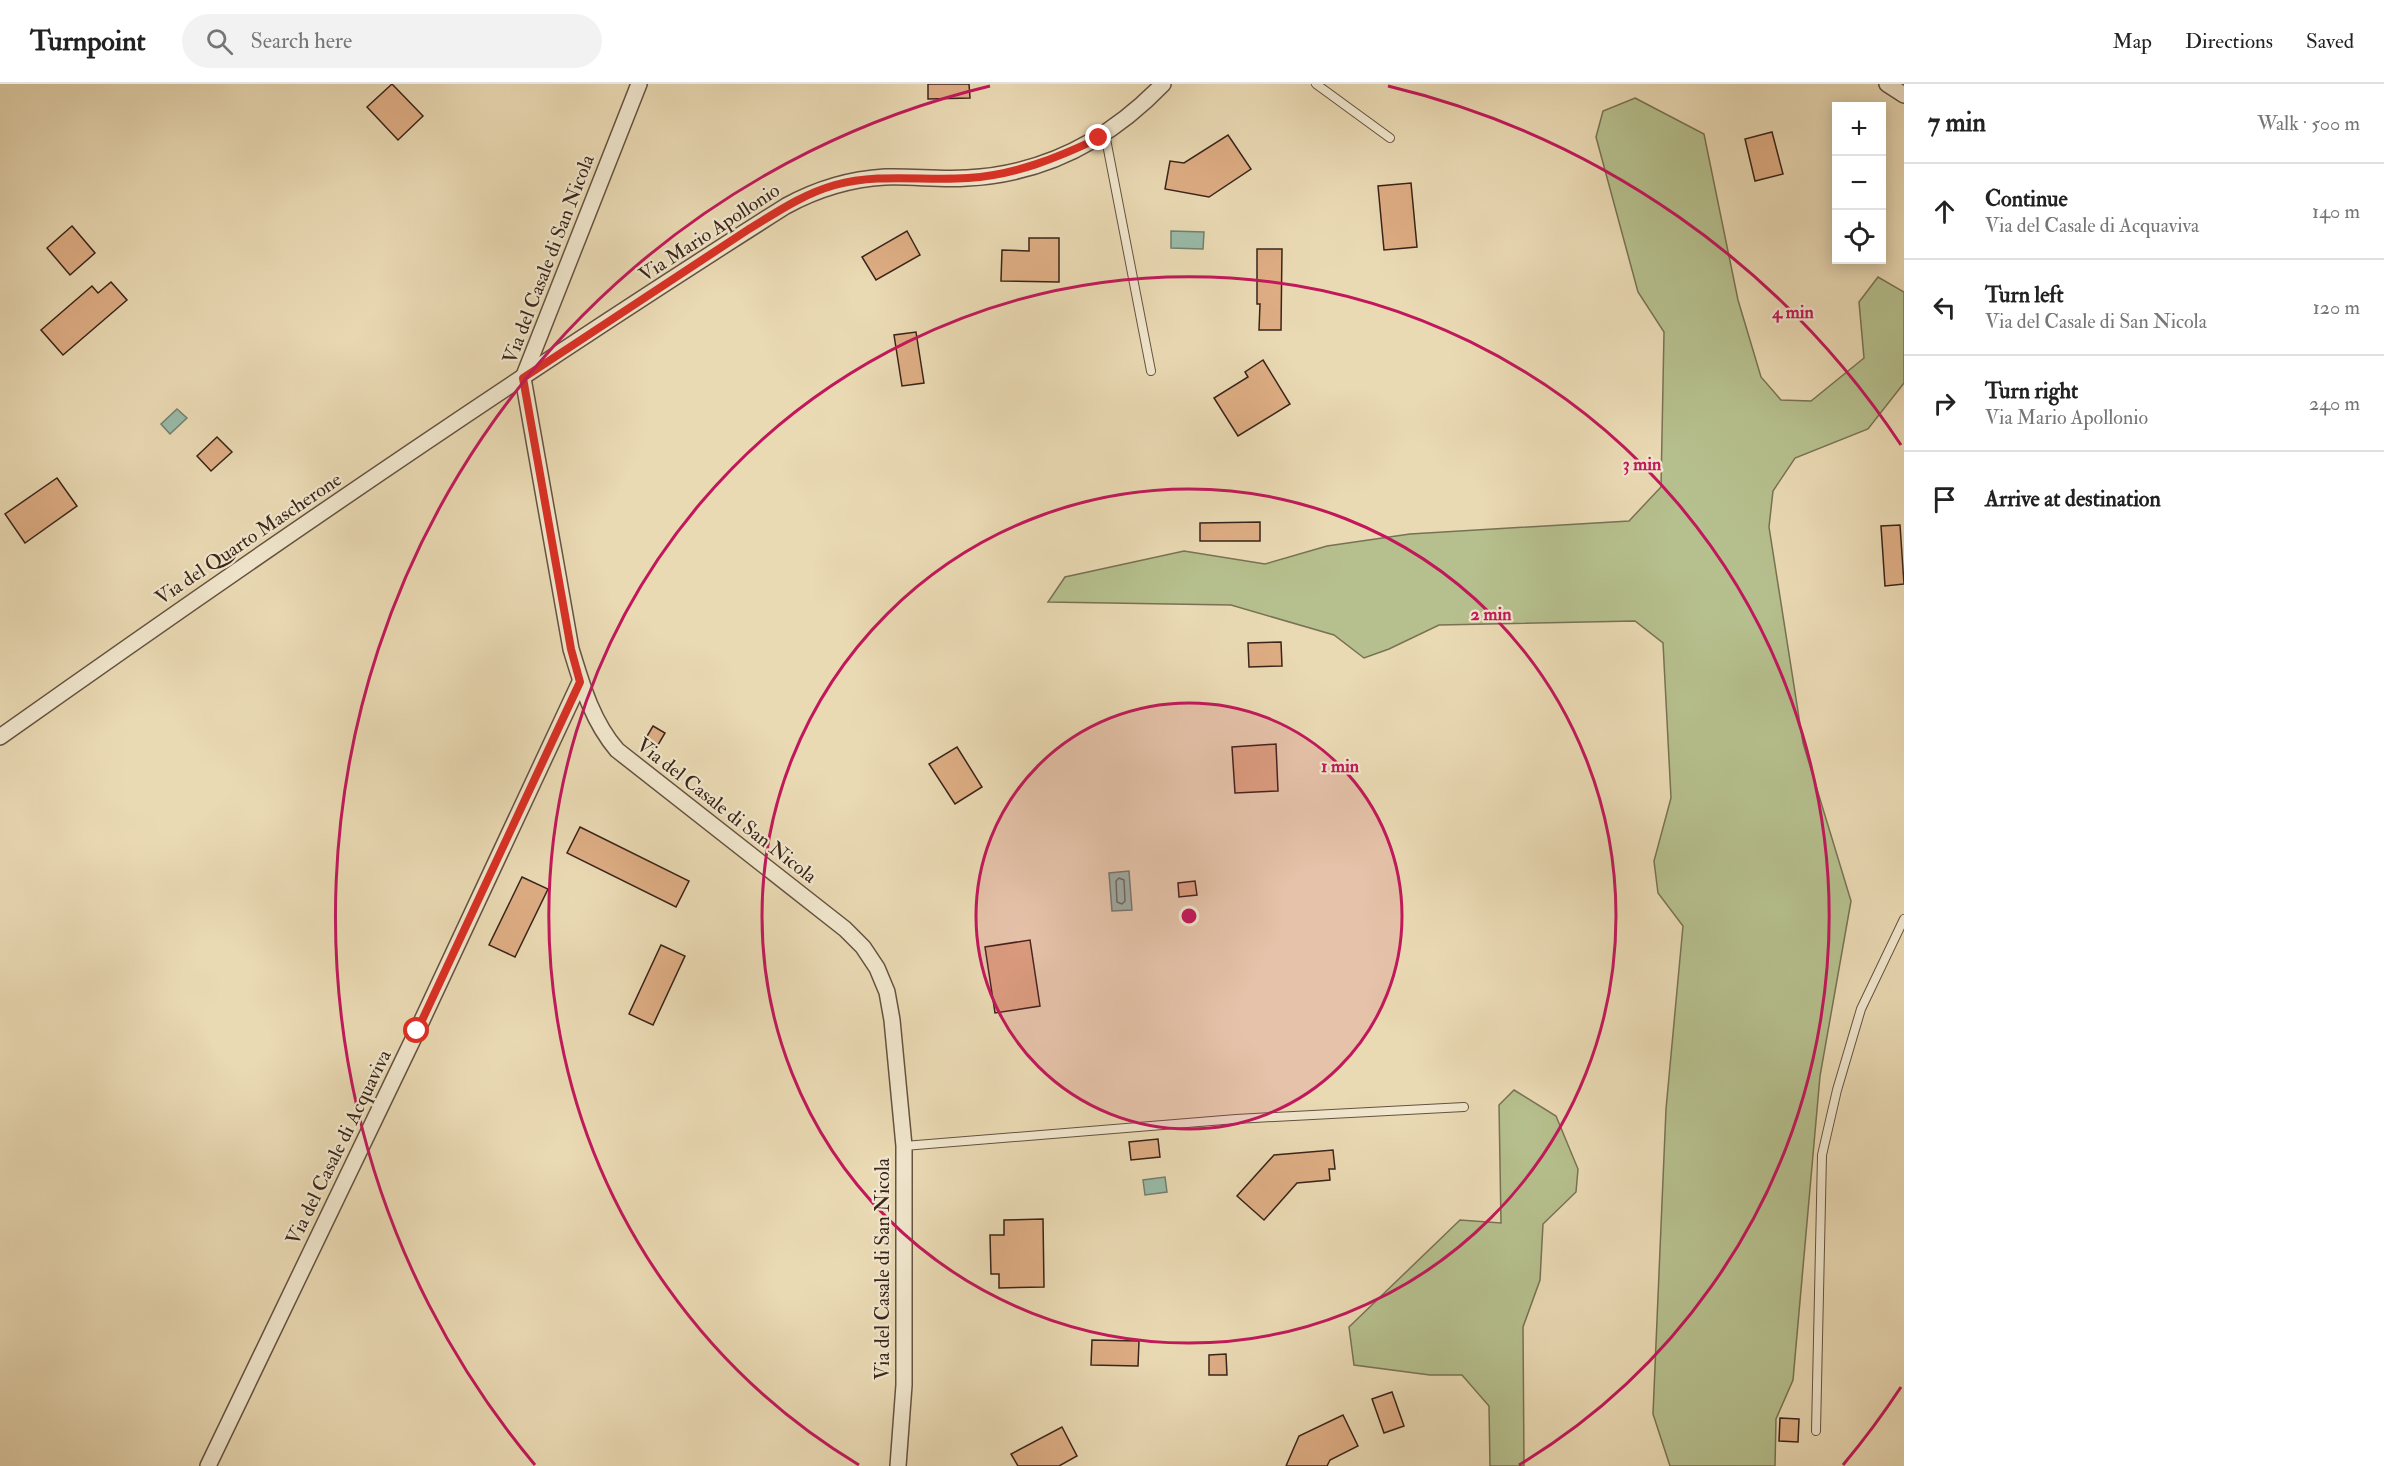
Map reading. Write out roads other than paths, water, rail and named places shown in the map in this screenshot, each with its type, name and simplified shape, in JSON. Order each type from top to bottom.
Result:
[{"type":"street","name":"Via del Casale di San Nicola","points":[[639,84],[523,378],[571,649],[580,682],[597,722],[609,741],[625,758],[845,929],[871,957],[883,980],[892,1020],[904,1146],[904,1385],[898,1466]]},
{"type":"street","name":"Via Mario Apollonio","points":[[523,378],[786,206],[818,190],[873,178],[966,178],[1002,174],[1055,159],[1105,134],[1148,100],[1163,84]]},
{"type":"street","points":[[1887,84],[1904,95]]},
{"type":"street","name":"Via del Quarto Mascherone","points":[[0,737],[217,583],[523,378]]},
{"type":"street","name":"Via del Casale di Acquaviva","points":[[208,1466],[417,1031],[580,682]]},
{"type":"lane","points":[[1316,84],[1390,138]]},
{"type":"lane","points":[[1105,134],[1152,371]]},
{"type":"lane","points":[[1816,1431],[1822,1155],[1837,1090],[1861,1009],[1904,919]]},
{"type":"lane","points":[[904,1146],[1225,1120],[1464,1107]]},
{"type":"water","points":[[1171,231],[1204,232],[1203,249],[1171,248]]},
{"type":"water","points":[[177,409],[187,418],[170,434],[161,424]]},
{"type":"water","points":[[1129,871],[1132,910],[1112,911],[1109,873]]},
{"type":"water","points":[[1165,1177],[1167,1192],[1145,1195],[1143,1180]]}]
